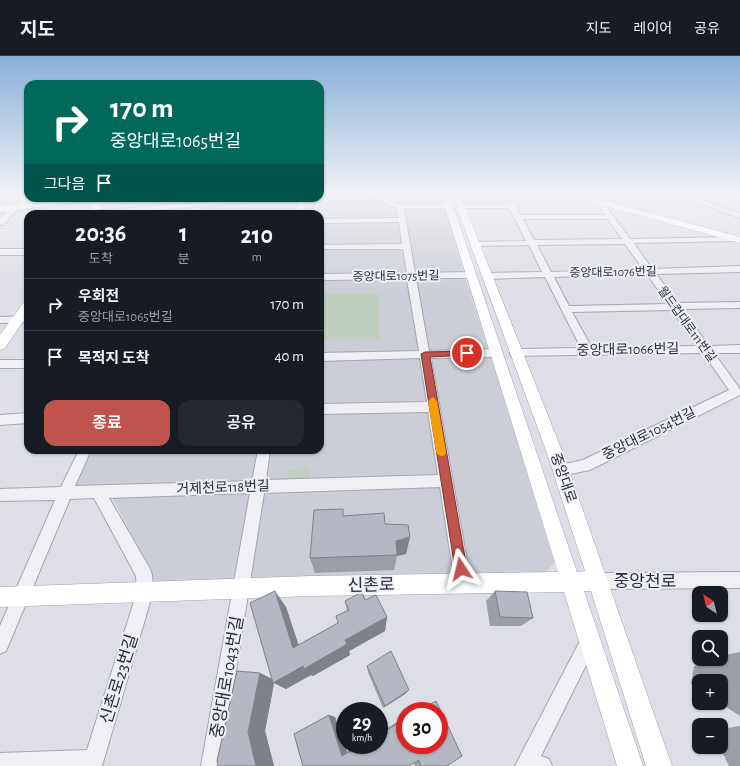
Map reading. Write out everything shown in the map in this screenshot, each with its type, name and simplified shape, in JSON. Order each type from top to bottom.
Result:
[{"type":"main road","name":"중앙대로","points":[[464,227],[479,275],[496,353],[630,766]]},
{"type":"main road","name":"중앙대로","points":[[468,227],[476,244],[479,275],[515,353],[560,470],[660,766]]},
{"type":"main road","points":[[698,227],[738,239]]},
{"type":"main road","points":[[0,345],[23,319]]},
{"type":"main road","name":"신촌로","points":[[0,597],[242,588],[570,583],[598,581]]},
{"type":"street","points":[[404,227],[463,584]]},
{"type":"street","points":[[523,227],[588,351]]},
{"type":"street","name":"월드컵대로111번길","points":[[618,227],[736,392]]},
{"type":"street","points":[[476,244],[738,239]]},
{"type":"street","points":[[324,247],[407,246]]},
{"type":"street","points":[[0,252],[24,252]]},
{"type":"street","name":"중앙대로1076번길","points":[[479,275],[740,269]]},
{"type":"street","name":"중앙대로1075번길","points":[[324,277],[479,275]]},
{"type":"street","points":[[566,309],[740,305]]},
{"type":"street","points":[[0,320],[23,319]]},
{"type":"street","name":"중앙대로1066번길","points":[[515,353],[740,348]]},
{"type":"street","points":[[324,357],[496,353]]},
{"type":"street","points":[[0,364],[24,364]]},
{"type":"street","name":"중앙대로1054번길","points":[[560,470],[585,466],[736,392]]},
{"type":"street","points":[[324,409],[434,407]]},
{"type":"street","points":[[0,420],[24,418]]},
{"type":"street","points":[[0,645],[23,596],[64,493],[83,454]]},
{"type":"street","name":"중앙대로1043번길","points":[[211,766],[263,454]]},
{"type":"street","name":"거제천로118번길","points":[[0,496],[446,481]]},
{"type":"street","points":[[98,492],[144,575],[145,592]]},
{"type":"street","name":"중앙천로","points":[[598,581],[736,578]]},
{"type":"street","name":"신촌로23번길","points":[[93,763],[145,592]]},
{"type":"street","points":[[532,765],[590,641]]},
{"type":"street","points":[[0,763],[93,763]]},
{"type":"shaded area","points":[[324,227],[450,227],[503,395],[559,558],[544,574],[155,583],[135,549],[127,526],[108,490],[73,492],[90,454],[324,454]]},
{"type":"green space","points":[[324,294],[379,294],[379,339],[324,339]]},
{"type":"green space","points":[[310,468],[309,480],[288,481],[289,470]]},
{"type":"building","points":[[343,509],[343,516],[384,513],[385,524],[408,525],[410,537],[396,541],[397,555],[310,558],[314,510]]},
{"type":"building","points":[[275,591],[293,648],[338,623],[336,616],[349,610],[345,601],[362,592],[365,600],[376,595],[387,617],[345,640],[347,644],[304,669],[303,666],[273,683],[250,603]]},
{"type":"building","points":[[495,591],[527,592],[533,618],[500,617]]},
{"type":"building","points":[[391,651],[409,690],[388,704],[388,702],[383,702],[367,666]]},
{"type":"building","points":[[237,671],[260,673],[248,732],[256,766],[218,766],[217,761]]},
{"type":"building","points":[[329,715],[336,737],[336,754],[341,754],[342,756],[345,754],[388,754],[388,729],[396,725],[396,754],[448,754],[448,726],[462,756],[447,766],[421,766],[419,760],[409,766],[303,766],[294,734]]},
{"type":"slow traffic","points":[[433,401],[441,452]]},
{"type":"route","points":[[461,569],[425,354],[467,353]]}]
